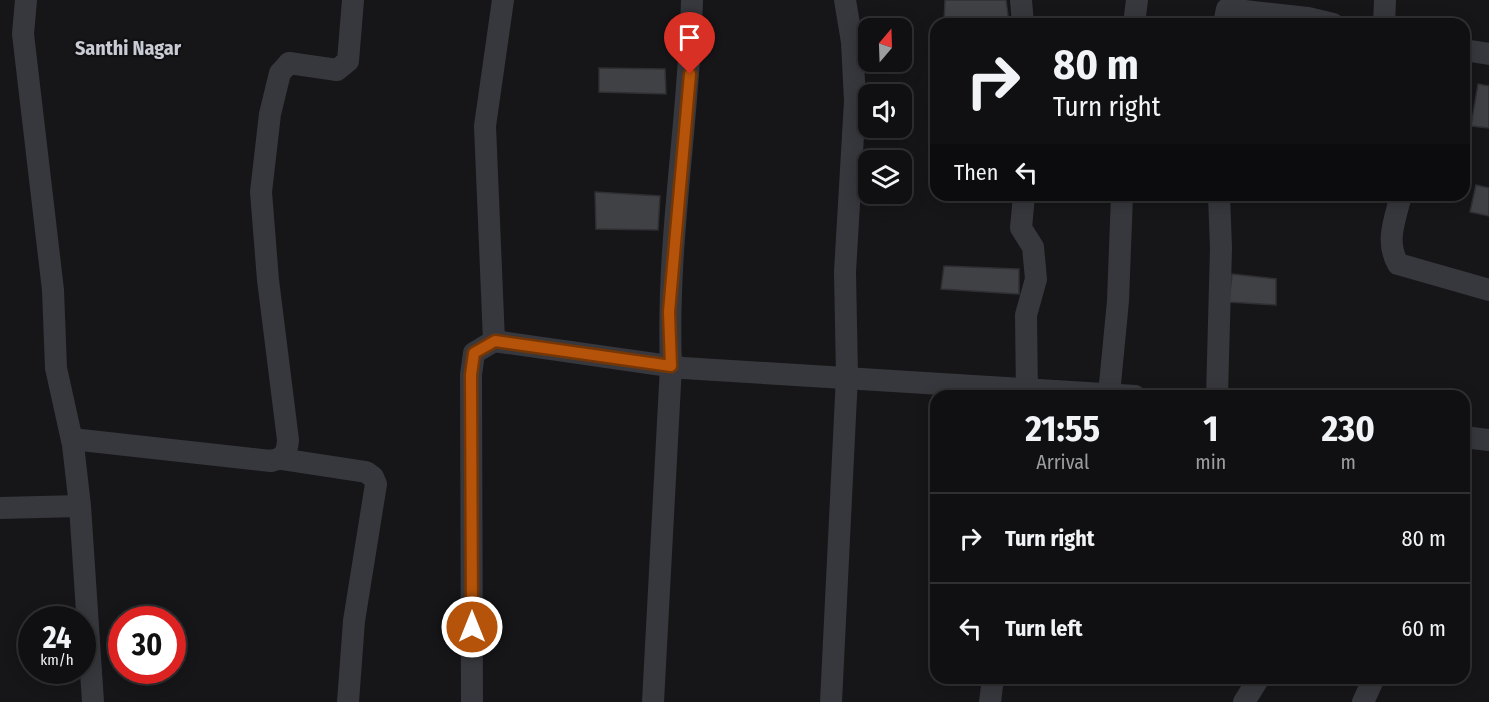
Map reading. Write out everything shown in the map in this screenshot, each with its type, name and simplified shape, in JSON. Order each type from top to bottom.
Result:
[{"type":"street","points":[[26,0],[23,34],[53,290],[56,368],[72,439],[80,507],[93,702]]},
{"type":"street","points":[[281,459],[287,452],[288,441],[268,279],[261,192],[270,114],[280,73],[289,63],[337,70],[348,60],[353,0]]},
{"type":"street","points":[[495,341],[485,126],[503,0]]},
{"type":"street","points":[[653,702],[671,366],[669,312],[690,74],[692,0]]},
{"type":"street","points":[[831,702],[847,376],[845,272],[855,101],[852,42],[845,0]]},
{"type":"street","points":[[1021,0],[1022,18]]},
{"type":"street","points":[[1135,18],[1137,0]]},
{"type":"street","points":[[1384,18],[1385,0]]},
{"type":"street","points":[[1225,18],[1227,9],[1308,18]]},
{"type":"street","points":[[1470,51],[1489,54]]},
{"type":"street","points":[[1023,201],[1021,228],[1033,247],[1036,279],[1026,315],[1027,390]]},
{"type":"street","points":[[1109,390],[1118,301],[1122,201]]},
{"type":"street","points":[[1217,390],[1221,248],[1219,201]]},
{"type":"street","points":[[1400,201],[1390,239],[1392,253],[1398,264],[1489,290]]},
{"type":"street","points":[[472,702],[471,375],[474,353],[495,341],[671,366],[847,376],[995,390]]},
{"type":"street","points":[[1470,438],[1489,440]]},
{"type":"street","points":[[72,439],[271,461],[281,459],[366,472],[373,477],[376,484],[354,621],[348,702]]},
{"type":"street","points":[[0,508],[80,507]]},
{"type":"street","points":[[990,702],[992,684]]},
{"type":"street","points":[[1244,702],[1255,684]]},
{"type":"street","points":[[1363,702],[1371,684]]},
{"type":"building","points":[[945,0],[1006,0],[1008,18],[944,18]]},
{"type":"building","points":[[599,68],[665,69],[666,94],[599,92]]},
{"type":"building","points":[[1478,84],[1489,86],[1489,128],[1471,126]]},
{"type":"building","points":[[1476,185],[1489,188],[1489,216],[1470,212]]},
{"type":"building","points":[[595,192],[660,196],[658,230],[596,229]]},
{"type":"building","points":[[944,266],[1019,269],[1019,294],[941,289]]},
{"type":"building","points":[[1232,274],[1276,279],[1276,305],[1229,302]]},
{"type":"district","name":"Santhi Nagar","points":[[128,48]]},
{"type":"route","points":[[472,627],[471,375],[474,353],[495,341],[671,366],[669,312],[690,74]]}]
